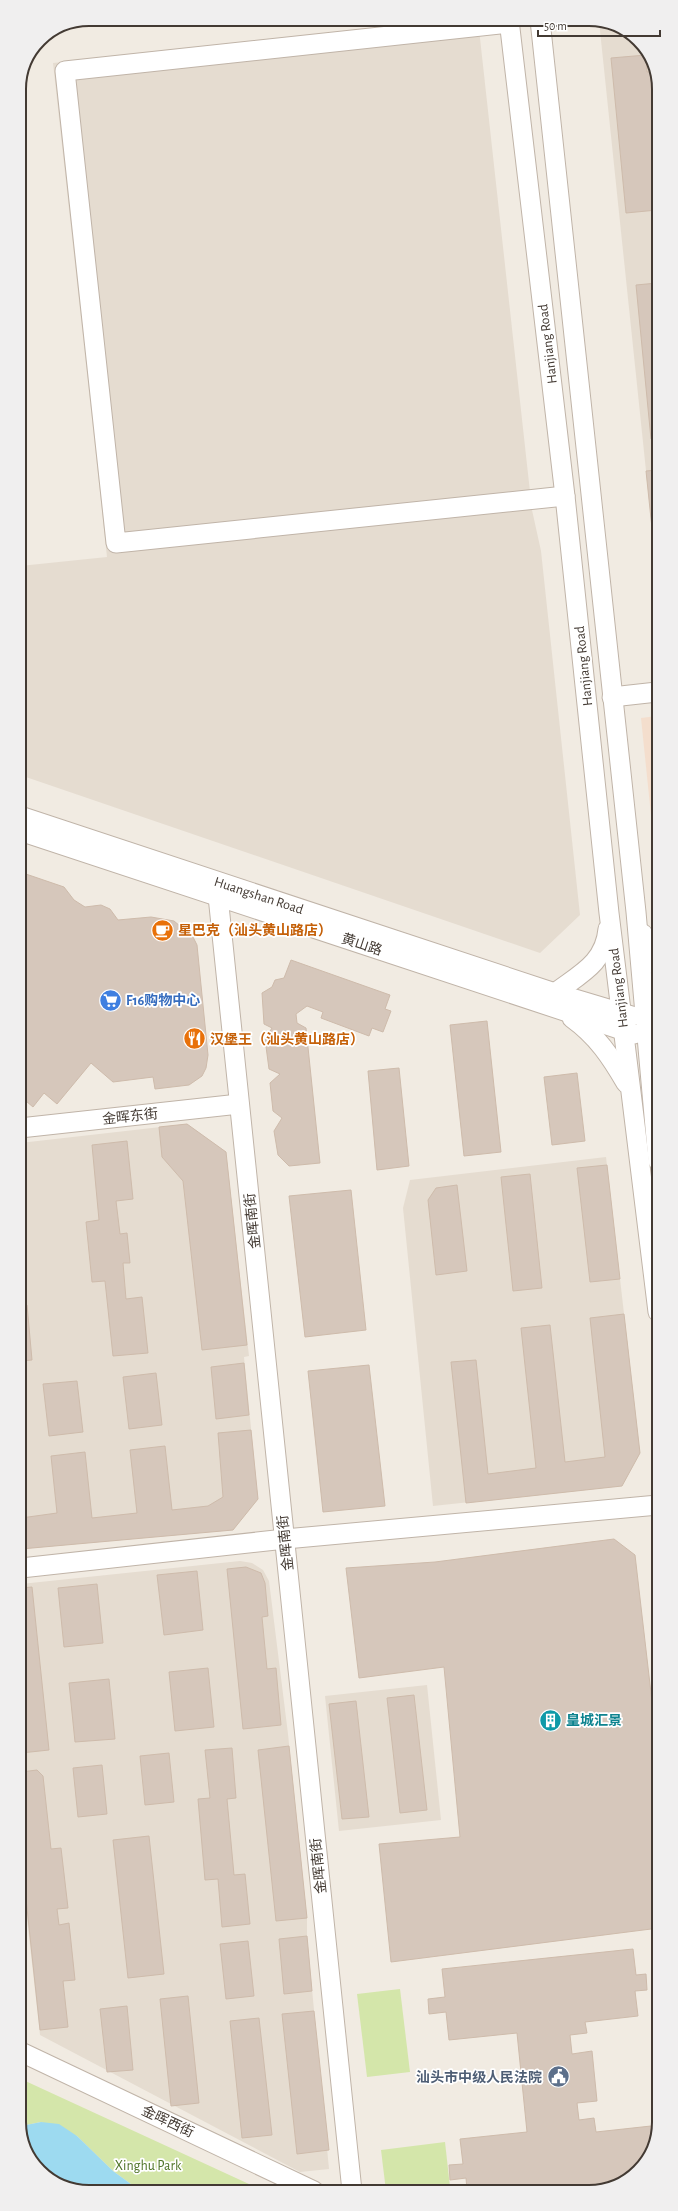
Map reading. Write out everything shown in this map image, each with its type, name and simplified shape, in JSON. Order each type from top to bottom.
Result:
[{"type":"street","points":[[465,26],[65,71],[116,543],[565,496]]},
{"type":"street","name":"Hanjiang Road","points":[[510,26],[565,496],[609,913],[652,1264]]},
{"type":"street","name":"Hanjiang Road","points":[[541,26],[612,697],[636,912],[652,1032]]},
{"type":"street","points":[[612,697],[652,693]]},
{"type":"street","name":"Huangshan Road","points":[[26,818],[557,1001],[652,1032]]},
{"type":"street","name":"黄山路","points":[[26,833],[218,896],[557,1001]]},
{"type":"street","name":"金晖南街","points":[[218,896],[351,2185]]},
{"type":"street","points":[[636,912],[644,940],[652,956]]},
{"type":"street","points":[[609,913],[606,943],[596,962],[557,1001],[587,1029],[610,1054],[631,1094]]},
{"type":"street","name":"金晖东街","points":[[26,1127],[239,1104]]},
{"type":"street","points":[[26,1567],[285,1539],[652,1506]]},
{"type":"street","name":"金晖西街","points":[[26,2054],[301,2185]]},
{"type":"shaded area","points":[[400,26],[479,26],[532,510],[541,551],[580,915],[540,953],[26,777],[26,565],[107,557],[53,63]]},
{"type":"shaded area","points":[[600,27],[621,34],[636,47],[650,72],[652,89],[652,528]]},
{"type":"shaded area","points":[[652,717],[652,825],[641,718]]},
{"type":"shaded area","points":[[187,1124],[226,1152],[249,1356],[244,1357],[258,1499],[233,1530],[26,1549],[26,1142]]},
{"type":"shaded area","points":[[606,1157],[640,1453],[622,1486],[433,1506],[403,1208],[410,1180]]},
{"type":"shaded area","points":[[240,1561],[252,1563],[263,1570],[269,1581],[288,1734],[307,1918],[307,1936],[329,2169],[300,2172],[40,2035],[26,1910],[26,1583]]},
{"type":"shaded area","points":[[427,1685],[441,1820],[339,1831],[325,1696]]},
{"type":"green space","points":[[400,1989],[410,2072],[367,2077],[357,1994]]},
{"type":"green space","name":"Xinghu Park","points":[[26,2081],[251,2185],[132,2185],[113,2171],[77,2136],[41,2122],[26,2125]]},
{"type":"green space","points":[[445,2142],[450,2185],[385,2185],[381,2150]]},
{"type":"water","points":[[41,2122],[59,2124],[77,2136],[113,2171],[132,2185],[85,2185],[76,2184],[57,2177],[42,2164],[32,2150],[28,2139],[26,2125]]},
{"type":"building","points":[[642,55],[647,64],[647,72],[650,72],[652,89],[652,210],[626,213],[611,58]]},
{"type":"building","points":[[652,283],[652,439],[651,439],[636,285]]},
{"type":"building","points":[[652,470],[652,528],[646,471]]},
{"type":"building","name":"F16购物中心","points":[[26,874],[64,887],[74,900],[85,907],[101,905],[110,909],[118,920],[151,917],[174,921],[193,937],[197,945],[208,1055],[206,1068],[202,1076],[189,1085],[155,1089],[153,1077],[113,1082],[91,1063],[57,1104],[44,1093],[33,1107],[26,1101]]},
{"type":"building","points":[[291,960],[390,995],[385,1009],[391,1011],[383,1032],[372,1028],[369,1036],[321,1018],[323,1012],[307,1006],[296,1014],[297,1023],[306,1028],[320,1163],[289,1166],[278,1155],[274,1131],[282,1118],[273,1111],[270,1083],[280,1074],[269,1069],[265,1039],[272,1028],[264,1024],[262,993],[272,987],[275,980],[284,978]]},
{"type":"building","points":[[487,1021],[501,1152],[464,1156],[450,1025]]},
{"type":"building","points":[[399,1068],[409,1166],[377,1170],[368,1071]]},
{"type":"building","points":[[577,1073],[585,1141],[552,1145],[544,1077]]},
{"type":"building","points":[[187,1124],[226,1152],[247,1345],[202,1350],[183,1181],[162,1157],[159,1127]]},
{"type":"building","points":[[127,1141],[133,1199],[116,1201],[120,1234],[127,1233],[130,1263],[123,1263],[126,1299],[142,1297],[148,1353],[113,1356],[105,1281],[92,1282],[86,1222],[99,1220],[92,1145]]},
{"type":"building","points":[[607,1165],[620,1279],[590,1282],[577,1168]]},
{"type":"building","points":[[530,1174],[542,1288],[513,1291],[501,1177]]},
{"type":"building","points":[[457,1185],[467,1271],[436,1275],[428,1200],[436,1188]]},
{"type":"building","points":[[351,1190],[366,1330],[305,1337],[289,1196]]},
{"type":"building","points":[[26,1305],[32,1360],[26,1360]]},
{"type":"building","points":[[624,1314],[640,1453],[622,1486],[466,1503],[451,1362],[476,1360],[488,1474],[536,1468],[521,1328],[550,1325],[565,1462],[605,1457],[590,1318]]},
{"type":"building","points":[[244,1363],[249,1415],[216,1419],[211,1367]]},
{"type":"building","points":[[369,1365],[385,1506],[323,1512],[308,1371]]},
{"type":"building","points":[[156,1373],[162,1425],[129,1429],[123,1377]]},
{"type":"building","points":[[77,1381],[83,1432],[49,1436],[43,1384]]},
{"type":"building","points":[[251,1430],[258,1499],[233,1530],[26,1549],[26,1517],[57,1513],[51,1456],[85,1452],[92,1518],[137,1513],[130,1450],[165,1446],[172,1510],[208,1506],[223,1497],[218,1433]]},
{"type":"building","name":"皇城汇景","points":[[614,1539],[635,1555],[652,1702],[652,1929],[391,1962],[379,1844],[460,1837],[444,1667],[359,1678],[346,1568],[435,1562]]},
{"type":"building","points":[[246,1567],[261,1573],[265,1583],[268,1616],[262,1617],[267,1669],[276,1668],[281,1725],[243,1729],[227,1569]]},
{"type":"building","points":[[197,1571],[203,1630],[164,1635],[157,1575]]},
{"type":"building","points":[[97,1584],[103,1643],[64,1647],[58,1588]]},
{"type":"building","points":[[32,1587],[49,1750],[26,1752],[26,1588]]},
{"type":"building","points":[[208,1668],[214,1727],[175,1731],[169,1672]]},
{"type":"building","points":[[109,1679],[115,1739],[75,1742],[69,1683]]},
{"type":"building","points":[[414,1695],[427,1810],[400,1813],[387,1698]]},
{"type":"building","points":[[356,1701],[369,1817],[342,1819],[329,1704]]},
{"type":"building","points":[[289,1746],[307,1918],[276,1921],[258,1750]]},
{"type":"building","points":[[232,1748],[236,1798],[227,1799],[234,1875],[245,1874],[250,1924],[222,1927],[218,1879],[205,1880],[198,1799],[210,1798],[205,1750]]},
{"type":"building","points":[[169,1753],[174,1802],[145,1805],[140,1756]]},
{"type":"building","points":[[102,1765],[107,1814],[78,1817],[73,1768]]},
{"type":"building","points":[[37,1770],[43,1776],[51,1849],[61,1848],[68,1908],[57,1909],[59,1925],[69,1923],[75,1980],[63,1981],[68,2027],[40,2030],[26,1899],[26,1771]]},
{"type":"building","points":[[149,1836],[164,1974],[128,1978],[113,1840]]},
{"type":"building","points":[[307,1936],[312,1991],[284,1994],[279,1939]]},
{"type":"building","points":[[248,1941],[254,1996],[226,1999],[220,1944]]},
{"type":"building","name":"汕头市中级人民法院","points":[[633,1949],[636,1975],[646,1974],[647,1990],[635,1991],[638,2016],[585,2022],[587,2033],[570,2035],[572,2054],[592,2051],[597,2101],[577,2103],[579,2120],[594,2118],[596,2132],[651,2126],[649,2143],[644,2154],[631,2169],[606,2183],[589,2185],[467,2185],[466,2178],[450,2180],[449,2165],[463,2164],[460,2139],[527,2132],[517,2033],[449,2040],[446,2012],[429,2014],[428,1999],[445,1997],[442,1969]]},
{"type":"building","points":[[188,1996],[199,2103],[171,2106],[160,1999]]},
{"type":"building","points":[[127,2006],[133,2070],[107,2072],[100,2009]]},
{"type":"building","points":[[314,2011],[329,2150],[297,2154],[282,2014]]},
{"type":"building","points":[[259,2018],[272,2135],[242,2138],[230,2021]]},
{"type":"place","name":"星巴克（汕头黄山路店）","points":[[162,930]]},
{"type":"place","name":"F16购物中心","points":[[111,1000]]},
{"type":"place","name":"汉堡王（汕头黄山路店）","points":[[194,1039]]},
{"type":"place","name":"皇城汇景","points":[[551,1720]]},
{"type":"place","name":"汕头市中级人民法院","points":[[558,2077]]}]
